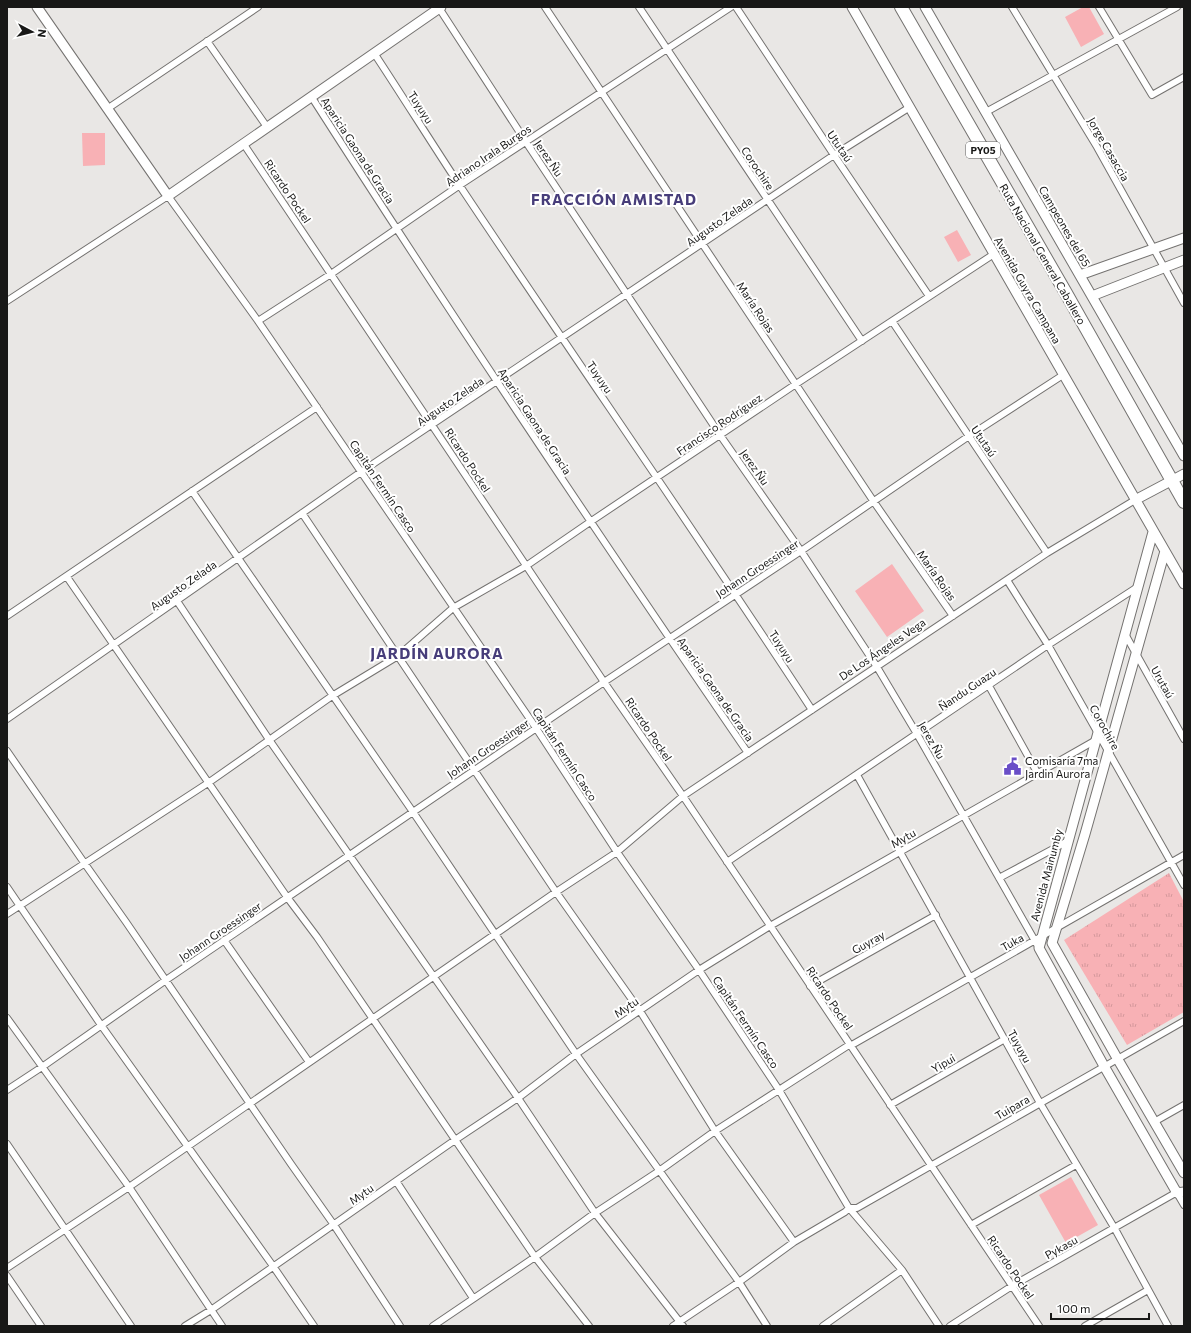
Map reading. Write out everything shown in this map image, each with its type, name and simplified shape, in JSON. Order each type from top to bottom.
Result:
[{"type":"highway","name":"Ruta Nacional General Caballero","points":[[901,7],[1062,286],[1184,502]]},
{"type":"street","points":[[37,7],[168,196]]},
{"type":"street","points":[[107,108],[258,7]]},
{"type":"street","name":"María Rojas","points":[[545,7],[874,502],[953,616]]},
{"type":"street","name":"Corochire","points":[[639,7],[666,50],[862,341]]},
{"type":"street","name":"Adriano Irala Burgos","points":[[258,321],[731,7]]},
{"type":"street","name":"Ututaú","points":[[736,7],[834,156],[929,296]]},
{"type":"street","name":"Avenida Guyra Campana","points":[[852,7],[1184,584]]},
{"type":"street","name":"Campeones del 65","points":[[925,7],[1184,456]]},
{"type":"street","name":"Jorge Casaccia","points":[[1012,7],[1097,147],[1184,303]]},
{"type":"street","points":[[1099,7],[1152,95],[1184,77]]},
{"type":"street","points":[[986,112],[1177,7]]},
{"type":"street","points":[[7,301],[168,196],[440,8]]},
{"type":"street","name":"Jerez Ñu","points":[[440,8],[526,142],[720,435],[801,551],[877,667],[999,878],[1038,942]]},
{"type":"street","points":[[207,41],[267,127]]},
{"type":"street","name":"Tuyuyu","points":[[374,53],[460,186],[656,478],[736,594],[812,710]]},
{"type":"street","name":"Aparicia Gaona de Gracia","points":[[312,96],[396,229],[590,522],[748,753]]},
{"type":"street","name":"Augusto Zelada","points":[[7,719],[361,472],[834,156],[910,107]]},
{"type":"street","name":"Ricardo Pockel","points":[[243,143],[604,682],[1039,1326]]},
{"type":"street","name":"Capitán Fermín Casco","points":[[168,196],[258,321],[536,728],[617,852],[699,970],[779,1090],[849,1208],[902,1270],[939,1326]]},
{"type":"street","points":[[1080,275],[1184,238]]},
{"type":"street","name":"Francisco Rodríguez","points":[[7,914],[208,783],[270,741],[332,696],[398,656],[453,608],[526,566],[796,384],[994,254]]},
{"type":"street","points":[[1092,296],[1184,260]]},
{"type":"street","name":"Ututaú","points":[[892,321],[1047,553]]},
{"type":"street","name":"Johann Groessinger","points":[[7,1090],[224,940],[536,728],[874,502],[969,436],[1063,375]]},
{"type":"street","points":[[7,616],[317,407]]},
{"type":"street","name":"De Los Ángeles Vega","points":[[7,1268],[129,1187],[188,1145],[496,935],[556,892],[617,852],[682,796],[1047,553],[1135,500],[1184,474]]},
{"type":"street","points":[[192,491],[413,812],[576,1054],[739,1282],[767,1326]]},
{"type":"street","points":[[302,513],[556,892],[640,1011],[715,1131],[794,1242]]},
{"type":"street","name":"Avenida Mainumby","points":[[1038,942],[1098,738],[1153,532]]},
{"type":"street","points":[[1165,551],[1052,943],[1184,1173]]},
{"type":"street","points":[[67,576],[208,783],[317,937],[535,1257],[589,1326]]},
{"type":"street","name":"Corochire","points":[[1007,580],[1048,645],[1098,738],[1108,752],[1184,885]]},
{"type":"street","name":"Ñandu Guazu","points":[[727,862],[1048,645],[1139,586]]},
{"type":"street","points":[[177,601],[270,741],[518,1098],[595,1213],[682,1324]]},
{"type":"street","name":"Urutaú","points":[[1125,634],[1184,739]]},
{"type":"street","points":[[989,686],[1038,774]]},
{"type":"street","name":"Mytu","points":[[185,1326],[211,1310],[518,1098],[576,1054],[699,970],[770,926],[1038,774],[1098,738]]},
{"type":"street","points":[[7,751],[166,980],[249,1104],[334,1224],[400,1326]]},
{"type":"street","name":"Tuyuyu","points":[[857,775],[1040,1103],[1115,1229],[1168,1326]]},
{"type":"street","points":[[999,878],[1068,841]]},
{"type":"street","name":"Tuka","points":[[433,1326],[535,1257],[595,1213],[659,1171],[715,1131],[850,1045],[970,976],[1038,942],[1057,928],[1184,855]]},
{"type":"street","points":[[7,887],[101,1025],[188,1145],[314,1326]]},
{"type":"street","name":"Guyray","points":[[810,986],[936,915]]},
{"type":"street","points":[[224,940],[310,1062]]},
{"type":"street","points":[[1038,942],[1104,1066],[1182,1191],[1184,1205]]},
{"type":"street","points":[[7,1018],[129,1187],[222,1326]]},
{"type":"street","name":"Tuipara","points":[[673,1326],[682,1324],[794,1242],[845,1212],[849,1208],[857,1208],[1184,1021]]},
{"type":"street","name":"Yipui","points":[[890,1105],[1005,1039]]},
{"type":"street","points":[[1154,1122],[1184,1105]]},
{"type":"street","points":[[7,1144],[131,1326]]},
{"type":"street","points":[[971,1225],[1076,1165]]},
{"type":"street","points":[[396,1181],[473,1298]]},
{"type":"street","name":"Pykasu","points":[[950,1326],[1012,1286],[1182,1191]]},
{"type":"street","points":[[824,1326],[902,1270]]},
{"type":"street","points":[[7,1276],[41,1326]]},
{"type":"street","points":[[1085,1326],[1148,1290]]},
{"type":"green space","points":[[1083,7],[1089,7],[1104,34],[1081,47],[1065,17]]},
{"type":"green space","points":[[82,133],[105,133],[105,165],[83,166]]},
{"type":"green space","points":[[957,230],[971,255],[958,262],[944,237]]},
{"type":"green space","points":[[892,564],[924,611],[887,637],[855,591]]},
{"type":"green space","points":[[1169,873],[1184,902],[1184,1012],[1127,1045],[1064,940]]},
{"type":"green space","points":[[1071,1177],[1098,1225],[1066,1243],[1039,1195]]},
{"type":"place","name":"Comisaría 7ma Jardin Aurora","points":[[1012,766]]},
{"type":"district","name":"FRACCIÓN AMISTAD","points":[[614,199]]},
{"type":"district","name":"JARDÍN AURORA","points":[[437,653]]}]
